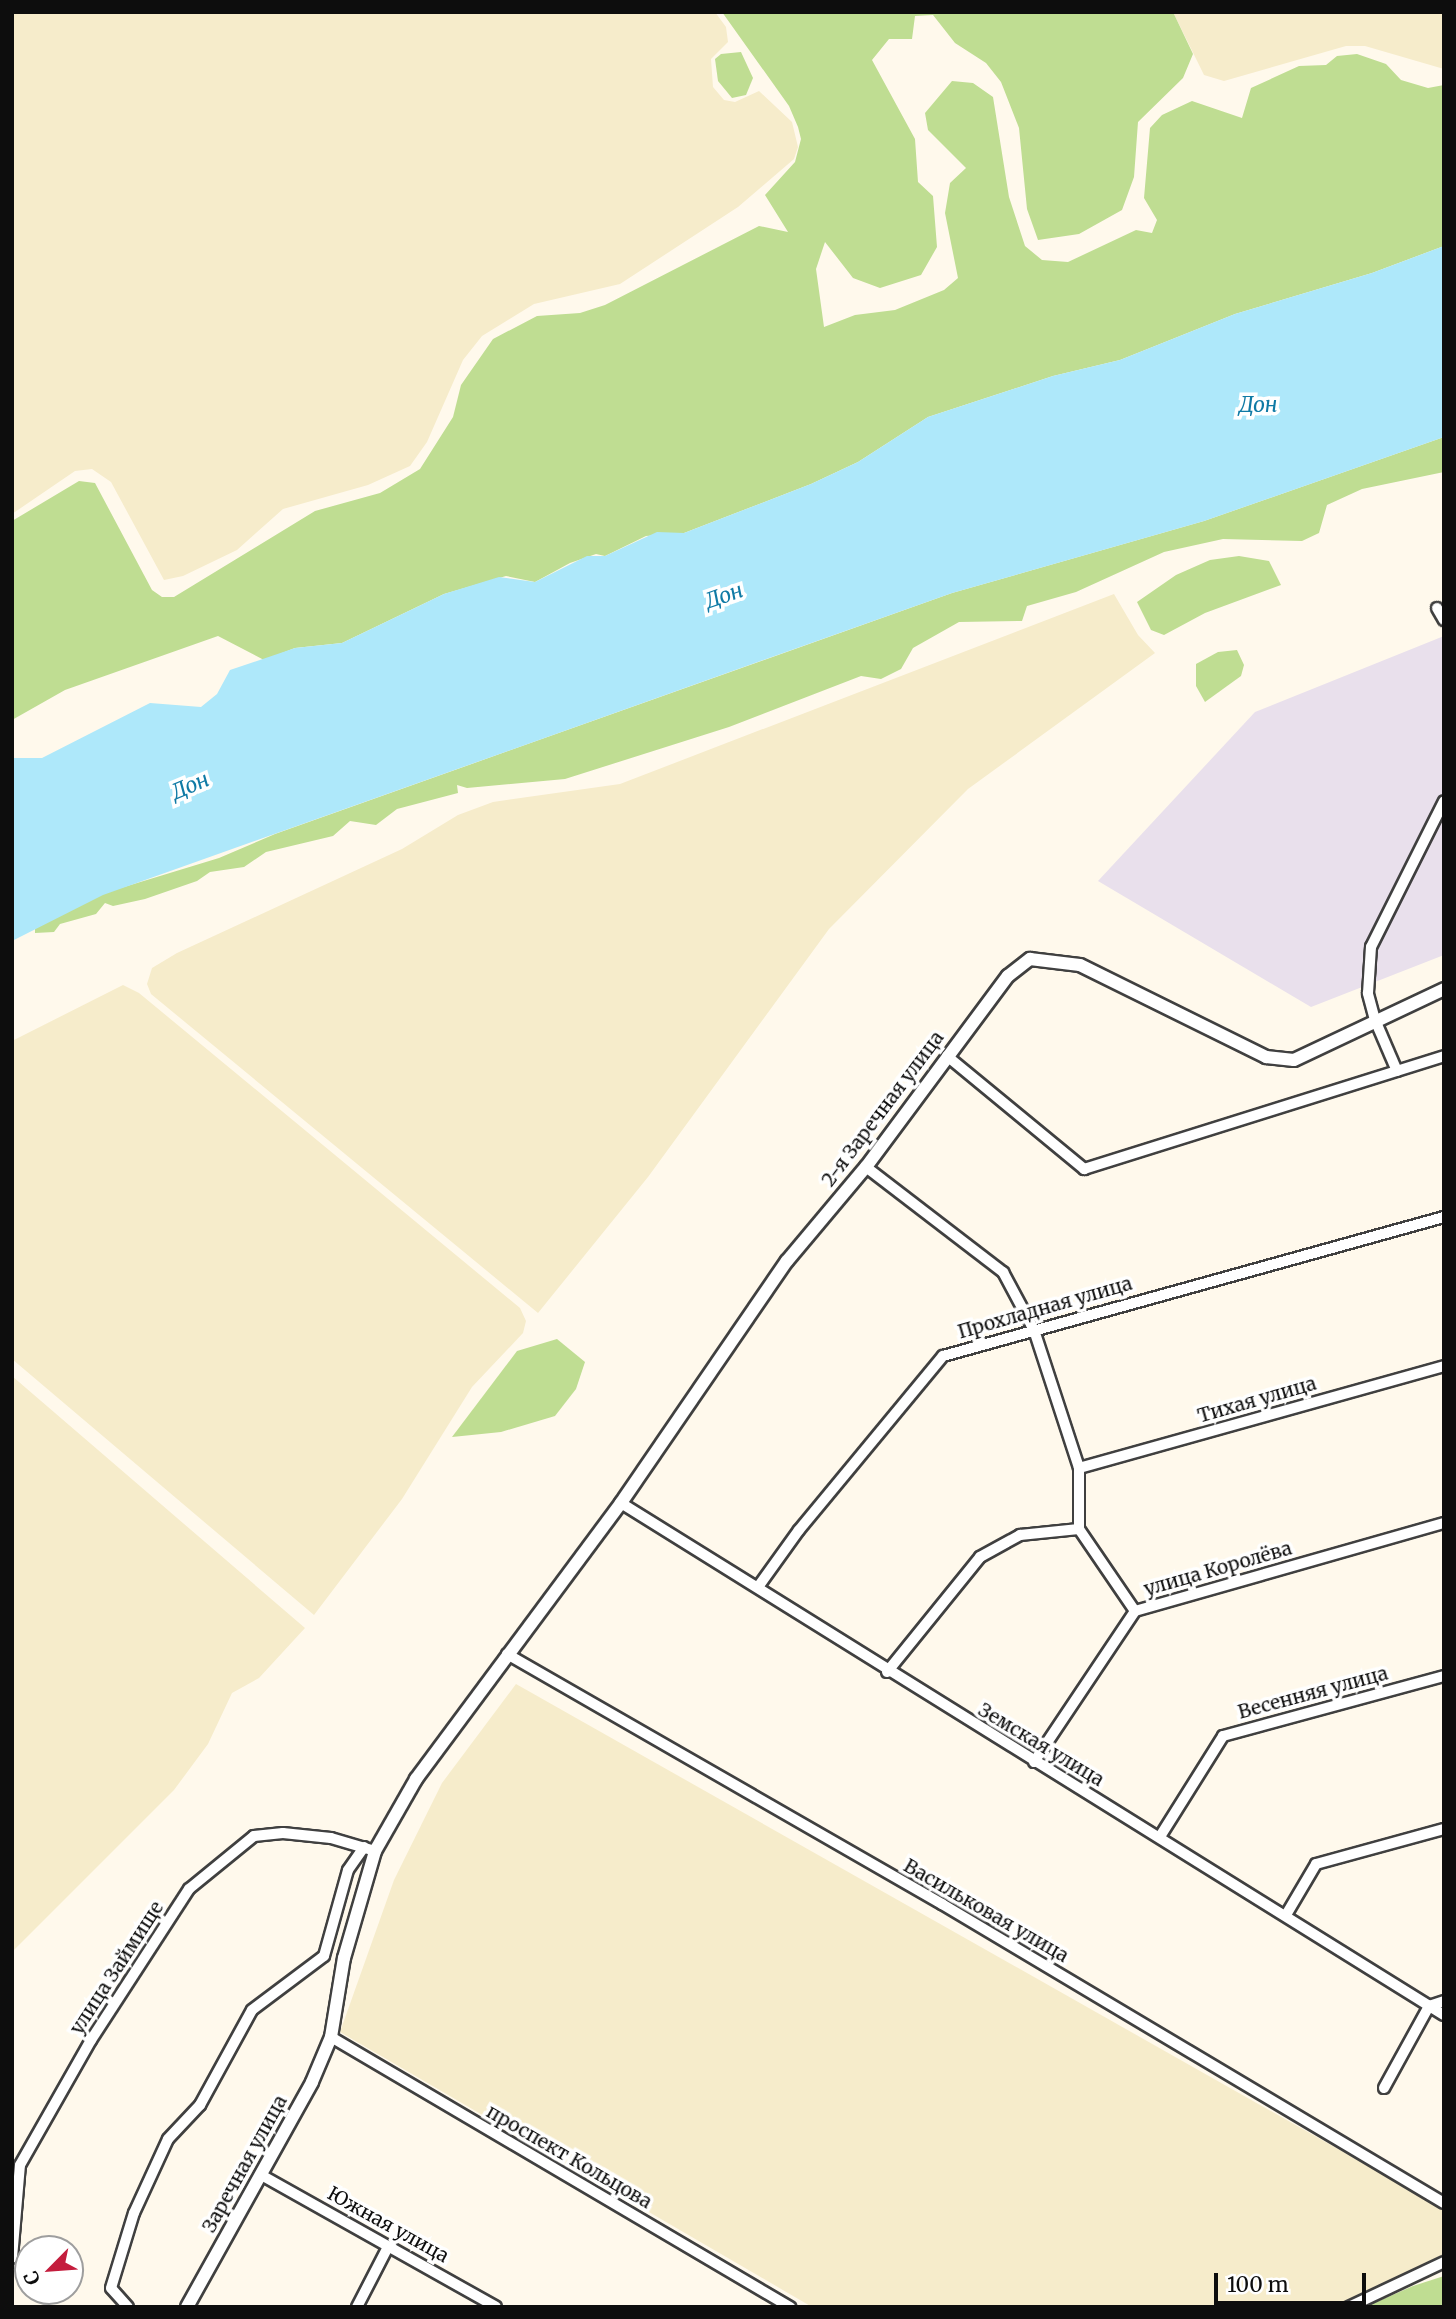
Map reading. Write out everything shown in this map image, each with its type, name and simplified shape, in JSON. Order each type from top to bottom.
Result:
[{"type":"street","points":[[1437,608],[1444,620]]},
{"type":"street","points":[[1396,1070],[1374,1020],[1368,993],[1371,947],[1444,801]]},
{"type":"street","name":"2-я Заречная улица","points":[[370,1849],[416,1779],[621,1503],[787,1261],[866,1167],[1008,976],[1030,959],[1080,965],[1266,1057],[1294,1060],[1444,989]]},
{"type":"street","points":[[947,1056],[1084,1169],[1444,1056]]},
{"type":"street","points":[[866,1167],[1003,1272],[1034,1329],[1079,1468],[1079,1530],[1135,1611]]},
{"type":"street","name":"Прохладная улица","points":[[758,1587],[799,1530],[943,1356],[1444,1217]]},
{"type":"street","name":"Тихая улица","points":[[1079,1468],[1444,1366]]},
{"type":"street","name":"Земская улица","points":[[621,1503],[758,1587],[887,1672],[1034,1762],[1161,1835],[1444,2015]]},
{"type":"street","name":"улица Королёва","points":[[1034,1762],[1135,1611],[1444,1523]]},
{"type":"street","points":[[887,1672],[980,1557],[1020,1535],[1079,1530]]},
{"type":"street","name":"Васильковая улица","points":[[508,1654],[942,1904],[1444,2203]]},
{"type":"street","name":"Весенняя улица","points":[[1161,1835],[1223,1736],[1444,1676]]},
{"type":"street","points":[[1286,1915],[1316,1864],[1444,1829]]},
{"type":"street","name":"улица Займище","points":[[12,2258],[20,2165],[91,2039],[188,1889],[254,1836],[284,1833],[370,1849]]},
{"type":"street","points":[[128,2307],[111,2288],[134,2213],[168,2139],[200,2105],[252,2010],[324,1956],[348,1870],[370,1849]]},
{"type":"street","name":"Заречная улица","points":[[187,2307],[263,2176],[331,2037],[344,1958],[370,1849]]},
{"type":"street","points":[[1384,2088],[1429,2006],[1444,2001]]},
{"type":"street","name":"проспект Кольцова","points":[[331,2037],[790,2307]]},
{"type":"street","name":"Южная улица","points":[[263,2176],[496,2307]]},
{"type":"street","points":[[357,2307],[388,2247]]},
{"type":"street","points":[[1349,2307],[1444,2262]]},
{"type":"shaded area","points":[[12,12],[715,12],[726,27],[728,42],[711,59],[713,87],[724,100],[735,102],[759,91],[792,122],[798,147],[794,159],[738,207],[620,284],[534,304],[482,336],[463,360],[427,442],[410,466],[368,485],[283,509],[237,550],[183,576],[164,580],[111,482],[92,469],[75,471],[12,514]]},
{"type":"shaded area","points":[[1173,12],[1444,12],[1444,69],[1365,46],[1346,46],[1224,81],[1204,75]]},
{"type":"shaded area","points":[[1114,594],[1138,635],[1155,653],[968,789],[829,929],[648,1177],[538,1313],[151,994],[147,984],[152,968],[177,953],[402,849],[458,815],[493,802],[620,784]]},
{"type":"shaded area","points":[[1444,636],[1444,955],[1311,1007],[1098,881],[1255,712]]},
{"type":"shaded area","points":[[123,985],[139,993],[520,1308],[526,1321],[523,1333],[472,1387],[402,1499],[314,1615],[12,1359],[12,1041]]},
{"type":"shaded area","points":[[12,1376],[305,1628],[259,1678],[232,1693],[208,1744],[174,1790],[12,1952]]},
{"type":"shaded area","points":[[516,1684],[1444,2209],[1444,2254],[1334,2307],[812,2307],[340,2032],[394,1880],[442,1783]]},
{"type":"green space","points":[[722,12],[1173,12],[1193,54],[1183,78],[1138,122],[1134,177],[1122,210],[1079,234],[1038,240],[1027,209],[1019,128],[1001,82],[986,63],[955,43],[933,15],[915,16],[912,39],[889,39],[872,60],[915,139],[918,182],[933,196],[937,247],[921,275],[880,288],[853,278],[825,242],[816,269],[824,327],[855,315],[895,310],[944,290],[958,278],[945,213],[950,183],[966,168],[928,130],[925,113],[952,81],[973,83],[993,97],[1009,197],[1025,246],[1042,260],[1068,262],[1136,230],[1152,233],[1157,220],[1144,198],[1150,128],[1162,115],[1192,101],[1242,118],[1251,88],[1299,66],[1326,65],[1337,56],[1357,54],[1386,64],[1401,80],[1428,88],[1444,85],[1444,246],[1372,273],[1235,314],[1120,360],[1053,376],[928,417],[858,462],[811,484],[684,533],[646,536],[605,556],[596,554],[570,563],[535,582],[506,576],[444,594],[342,643],[295,648],[264,660],[218,636],[65,690],[12,720],[12,521],[79,481],[95,483],[152,590],[162,597],[174,597],[315,511],[380,493],[420,469],[453,417],[461,385],[493,339],[537,316],[580,313],[605,305],[759,226],[788,232],[765,195],[795,162],[801,139],[798,127],[789,106]]},
{"type":"green space","points":[[741,52],[753,78],[746,95],[732,98],[718,81],[715,59],[721,54]]},
{"type":"green space","points":[[1444,437],[1444,472],[1362,489],[1327,505],[1319,533],[1302,541],[1223,539],[1164,552],[1076,592],[1027,606],[1022,621],[959,622],[913,648],[901,669],[881,679],[861,676],[729,727],[565,779],[467,788],[457,785],[458,793],[397,809],[376,825],[350,821],[333,836],[266,852],[244,867],[210,872],[197,881],[145,899],[113,906],[105,903],[96,914],[60,924],[54,932],[35,933],[35,928],[101,894],[219,858],[275,834],[952,593],[1204,521]]},
{"type":"green space","points":[[1239,556],[1269,561],[1281,585],[1205,613],[1164,635],[1151,630],[1137,602],[1176,575],[1210,560]]},
{"type":"green space","points":[[1237,650],[1244,665],[1241,676],[1205,702],[1196,686],[1196,664],[1218,652]]},
{"type":"green space","points":[[557,1339],[585,1362],[576,1389],[555,1416],[501,1432],[452,1437],[517,1351]]},
{"type":"green space","points":[[1444,2276],[1444,2307],[1365,2307],[1413,2286]]},
{"type":"water","name":"Дон","points":[[1444,246],[1444,437],[1204,521],[952,593],[103,895],[12,941],[12,758],[42,758],[150,703],[201,707],[217,694],[230,670],[295,648],[342,643],[444,594],[499,577],[535,582],[587,556],[605,556],[657,532],[684,533],[811,484],[858,462],[928,417],[1053,376],[1120,360],[1235,314],[1372,273]]}]
